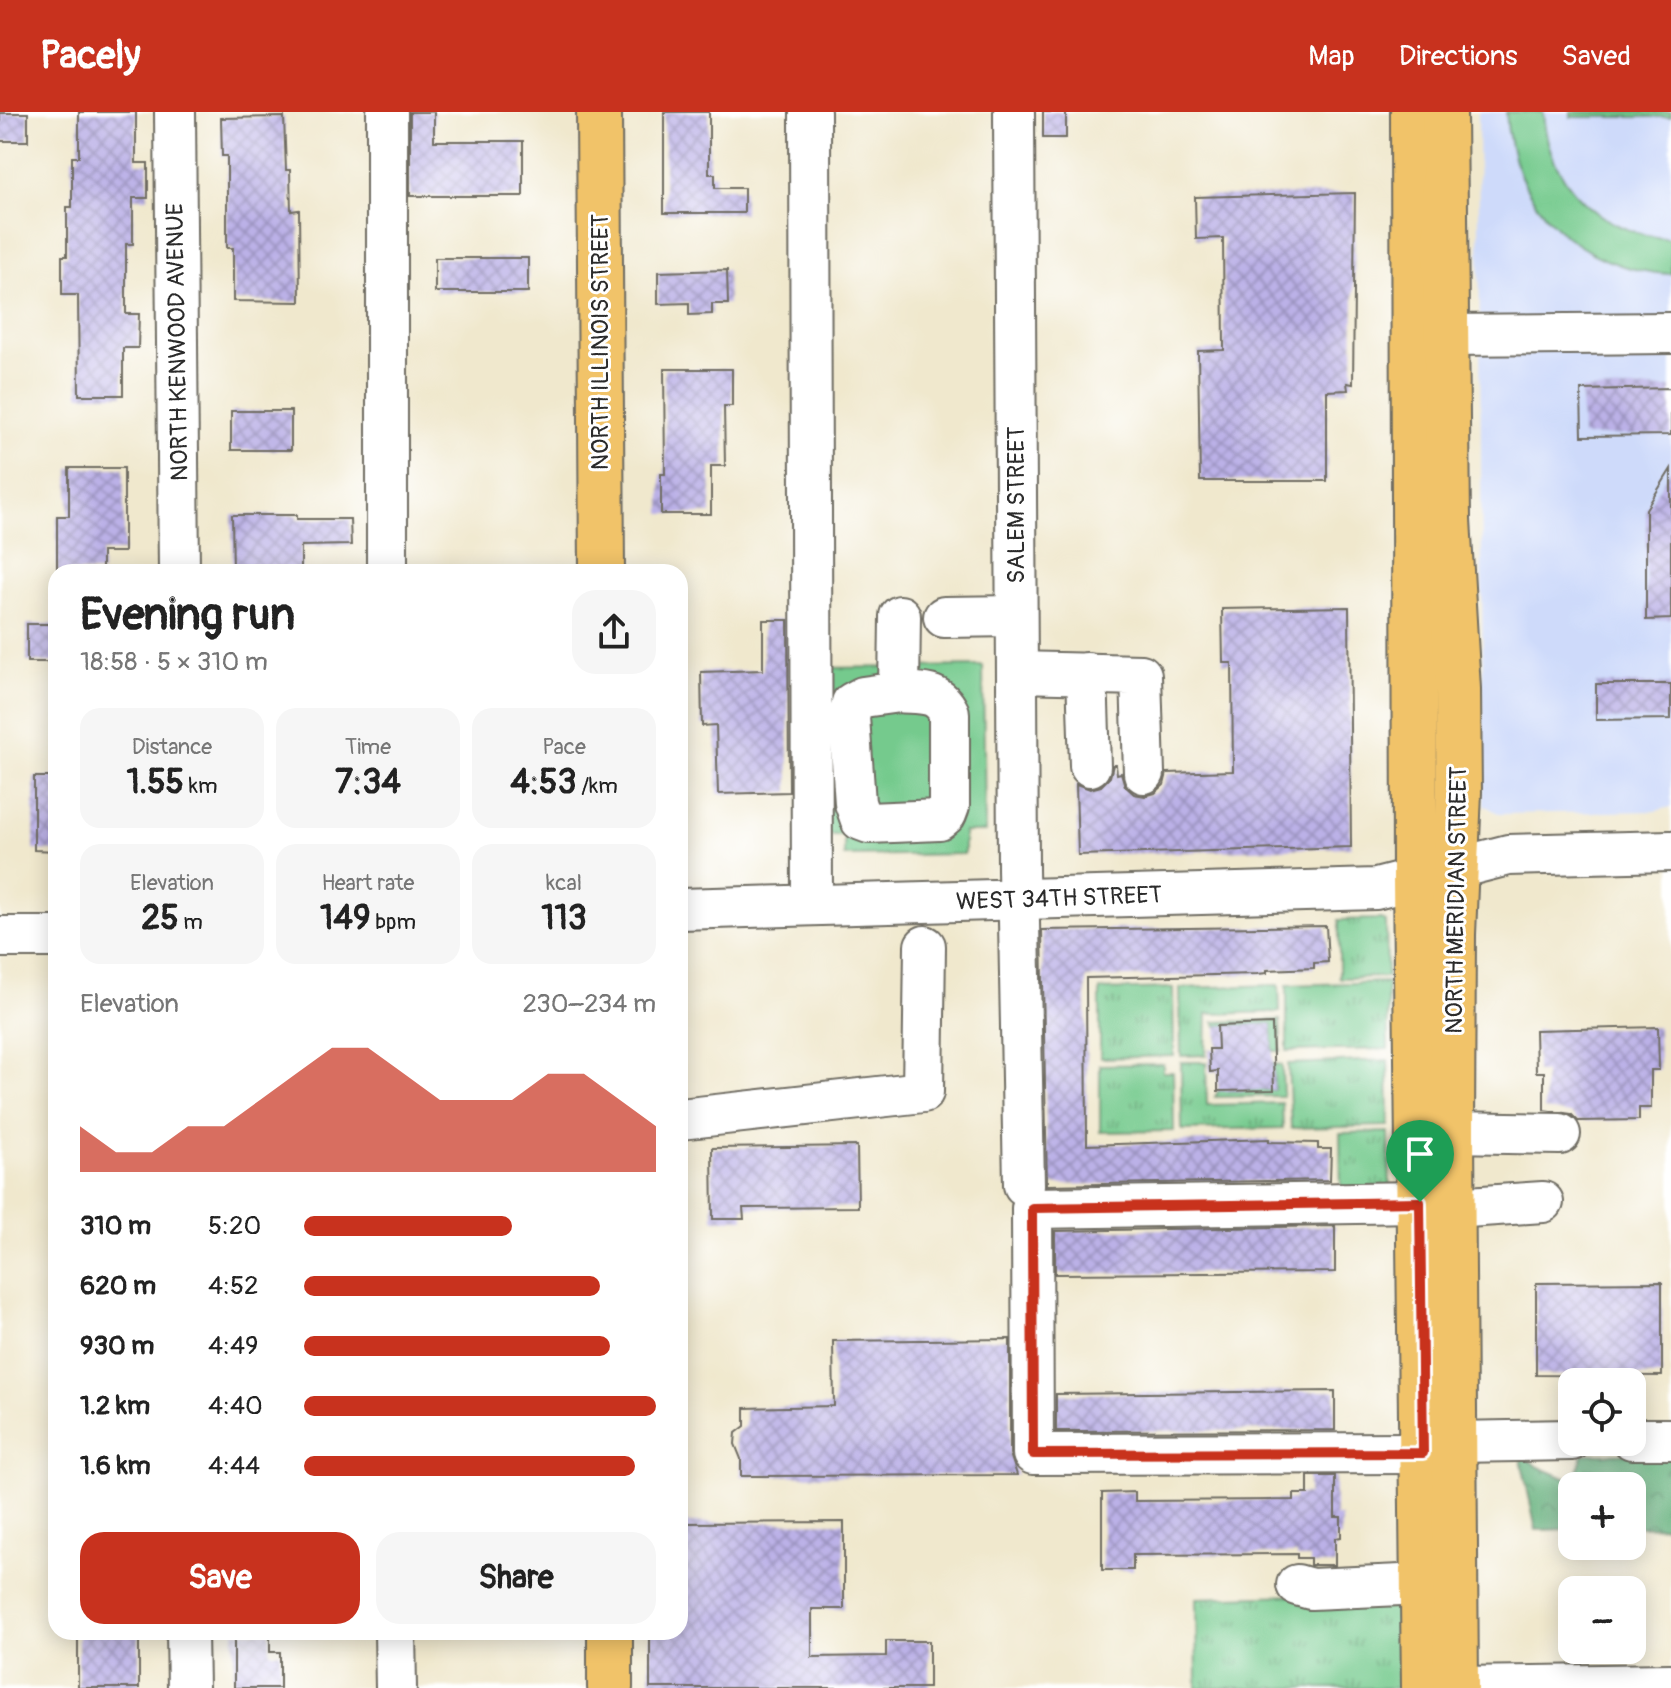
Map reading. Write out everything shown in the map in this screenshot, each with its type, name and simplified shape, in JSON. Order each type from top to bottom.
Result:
[{"type":"main road","name":"NORTH ILLINOIS STREET","points":[[599,112],[602,564]]},
{"type":"main road","name":"NORTH MERIDIAN STREET","points":[[1413,112],[1436,873],[1438,1447],[1445,1688]]},
{"type":"main road","name":"NORTH MERIDIAN STREET","points":[[1436,1205],[1452,1132],[1436,873],[1459,792],[1458,689],[1448,520],[1444,112]]},
{"type":"main road","name":"NORTH MERIDIAN STREET","points":[[1438,1447],[1424,1584],[1445,1688]]},
{"type":"main road","points":[[610,1640],[610,1688]]},
{"type":"street","name":"NORTH KENWOOD AVENUE","points":[[175,112],[179,564]]},
{"type":"street","points":[[387,112],[387,564]]},
{"type":"street","points":[[810,112],[812,905]]},
{"type":"street","name":"SALEM STREET","points":[[1014,112],[1018,899],[1024,1185]]},
{"type":"street","points":[[1446,335],[1671,333]]},
{"type":"street","points":[[899,692],[900,616]]},
{"type":"street","points":[[944,617],[1016,616]]},
{"type":"street","points":[[1017,672],[1141,675],[1144,773]]},
{"type":"street","points":[[1087,673],[1090,766]]},
{"type":"street","name":"WEST 34TH STREET","points":[[688,909],[1376,889],[1508,855],[1671,851]]},
{"type":"street","points":[[0,937],[48,937]]},
{"type":"street","points":[[688,1118],[923,1092],[925,946]]},
{"type":"street","points":[[1452,1132],[1560,1134]]},
{"type":"street","points":[[1543,1202],[1032,1208],[1033,1454],[1438,1447],[1558,1441]]},
{"type":"street","points":[[1646,1439],[1671,1439]]},
{"type":"street","points":[[1297,1585],[1311,1589],[1424,1584]]},
{"type":"street","points":[[187,1640],[188,1688]]},
{"type":"street","points":[[395,1640],[396,1688]]},
{"type":"street","points":[[1445,1688],[1671,1684]]},
{"type":"shaded area","points":[[1478,112],[1671,112],[1671,807],[1656,811],[1500,814],[1484,805]]},
{"type":"green space","points":[[1506,112],[1543,112],[1547,138],[1567,182],[1582,200],[1622,227],[1671,239],[1671,274],[1637,270],[1607,260],[1579,246],[1556,226],[1536,203],[1521,176],[1511,145]]},
{"type":"green space","points":[[1571,112],[1671,112],[1671,117],[1571,117]]},
{"type":"green space","points":[[983,666],[985,832],[964,832],[964,854],[844,856],[844,835],[823,835],[821,668]]},
{"type":"green space","points":[[1382,919],[1386,922],[1387,977],[1339,978],[1339,920]]},
{"type":"green space","points":[[1387,982],[1388,1049],[1287,1051],[1287,985]]},
{"type":"green space","points":[[1279,985],[1280,1012],[1207,1014],[1206,1055],[1181,1056],[1180,988]]},
{"type":"green space","points":[[1173,988],[1174,1056],[1100,1058],[1100,990]]},
{"type":"green space","points":[[1280,1020],[1281,1051],[1273,1051],[1272,1024],[1217,1026],[1214,1022]]},
{"type":"green space","points":[[1388,1060],[1389,1126],[1291,1128],[1288,1064]]},
{"type":"green space","points":[[1181,1062],[1206,1062],[1207,1105],[1282,1103],[1283,1128],[1182,1130]]},
{"type":"green space","points":[[1163,1064],[1163,1072],[1173,1072],[1174,1131],[1100,1132],[1100,1065]]},
{"type":"green space","points":[[1273,1064],[1282,1065],[1283,1096],[1215,1097],[1218,1091],[1274,1090]]},
{"type":"green space","points":[[1389,1132],[1390,1195],[1341,1196],[1340,1133]]},
{"type":"green space","points":[[1646,1453],[1671,1453],[1671,1526],[1646,1527],[1646,1472],[1577,1472],[1582,1456],[1646,1456]]},
{"type":"green space","points":[[1520,1454],[1558,1475],[1558,1529],[1536,1530]]},
{"type":"green space","points":[[1297,1595],[1399,1598],[1399,1688],[1197,1688],[1196,1598]]},
{"type":"building","points":[[79,112],[136,112],[136,163],[148,163],[148,198],[133,198],[133,244],[126,244],[126,314],[139,314],[138,348],[123,348],[123,395],[79,395],[78,295],[62,295],[62,256],[67,256],[67,207],[72,207],[72,157],[79,157]]},
{"type":"building","points":[[410,112],[434,112],[434,141],[523,141],[523,196],[410,196]]},
{"type":"building","points":[[664,112],[709,112],[709,174],[715,174],[715,188],[744,188],[744,213],[664,213]]},
{"type":"building","points":[[1043,112],[1066,112],[1066,138],[1043,138]]},
{"type":"building","points":[[0,113],[28,113],[28,141],[0,141]]},
{"type":"building","points":[[284,117],[291,211],[299,210],[300,302],[233,301],[233,248],[227,248],[227,156],[222,156],[221,118]]},
{"type":"building","points":[[1355,193],[1353,384],[1347,383],[1348,390],[1327,391],[1327,481],[1200,481],[1198,351],[1224,350],[1223,238],[1196,239],[1195,197]]},
{"type":"building","points":[[435,258],[528,258],[528,292],[435,292]]},
{"type":"building","points":[[727,270],[728,304],[712,304],[712,314],[689,315],[689,303],[658,304],[658,272]]},
{"type":"building","points":[[664,369],[732,369],[732,406],[724,406],[725,466],[711,466],[711,514],[661,514],[661,474],[665,474]]},
{"type":"building","points":[[1671,388],[1671,435],[1582,436],[1581,390]]},
{"type":"building","points":[[231,411],[291,411],[291,450],[231,450]]},
{"type":"building","points":[[69,468],[124,468],[124,552],[102,552],[102,564],[57,564],[57,516],[69,516]]},
{"type":"building","points":[[1671,469],[1671,619],[1646,620],[1646,509]]},
{"type":"building","points":[[232,515],[350,519],[351,545],[301,546],[301,564],[233,564]]},
{"type":"building","points":[[1349,607],[1351,847],[1078,855],[1076,784],[1090,789],[1101,786],[1110,777],[1113,765],[1116,765],[1117,774],[1121,773],[1125,786],[1134,794],[1145,796],[1155,793],[1164,785],[1167,773],[1233,771],[1232,663],[1223,663],[1222,609]]},
{"type":"building","points":[[763,620],[788,620],[789,792],[718,794],[716,725],[702,726],[701,672],[763,670]]},
{"type":"building","points":[[27,624],[48,624],[48,662],[27,662]]},
{"type":"building","points":[[1596,684],[1671,684],[1671,719],[1596,720]]},
{"type":"building","points":[[34,777],[48,777],[48,851],[34,850]]},
{"type":"building","points":[[1326,926],[1328,962],[1314,963],[1314,968],[1267,970],[1267,973],[1257,974],[1086,978],[1087,1145],[1269,1139],[1269,1142],[1318,1143],[1318,1149],[1331,1149],[1330,1180],[1047,1185],[1042,930]]},
{"type":"building","points":[[1272,1024],[1274,1090],[1218,1091],[1218,1071],[1210,1072],[1209,1049],[1218,1049],[1217,1026]]},
{"type":"building","points":[[1658,1027],[1659,1070],[1651,1070],[1651,1108],[1639,1108],[1639,1120],[1578,1121],[1571,1114],[1544,1110],[1544,1072],[1536,1072],[1535,1030]]},
{"type":"building","points":[[857,1146],[858,1207],[743,1208],[744,1219],[713,1219],[712,1148]]},
{"type":"building","points":[[1335,1226],[1335,1272],[1055,1274],[1055,1231]]},
{"type":"building","points":[[1662,1282],[1662,1376],[1646,1376],[1646,1368],[1558,1368],[1558,1375],[1536,1375],[1536,1283]]},
{"type":"building","points":[[1010,1339],[1010,1454],[1017,1475],[741,1476],[741,1459],[735,1444],[736,1433],[745,1426],[745,1408],[834,1406],[833,1341]]},
{"type":"building","points":[[1335,1391],[1335,1430],[1056,1431],[1056,1394]]},
{"type":"building","points":[[1308,1476],[1335,1476],[1335,1517],[1341,1517],[1341,1537],[1335,1538],[1335,1565],[1310,1565],[1310,1558],[1297,1558],[1297,1554],[1133,1555],[1133,1570],[1102,1570],[1102,1493],[1135,1492],[1135,1501],[1294,1500],[1294,1494],[1308,1494]]},
{"type":"building","points":[[844,1522],[844,1609],[812,1609],[812,1657],[886,1656],[886,1641],[929,1641],[929,1688],[650,1688],[650,1640],[688,1640],[688,1523]]},
{"type":"building","points":[[78,1640],[139,1640],[139,1688],[78,1688]]},
{"type":"building","points":[[234,1640],[270,1640],[270,1652],[280,1652],[280,1688],[234,1688]]},
{"type":"route","points":[[1420,1202],[1423,1453],[1033,1454],[1032,1208],[1420,1202]]}]
